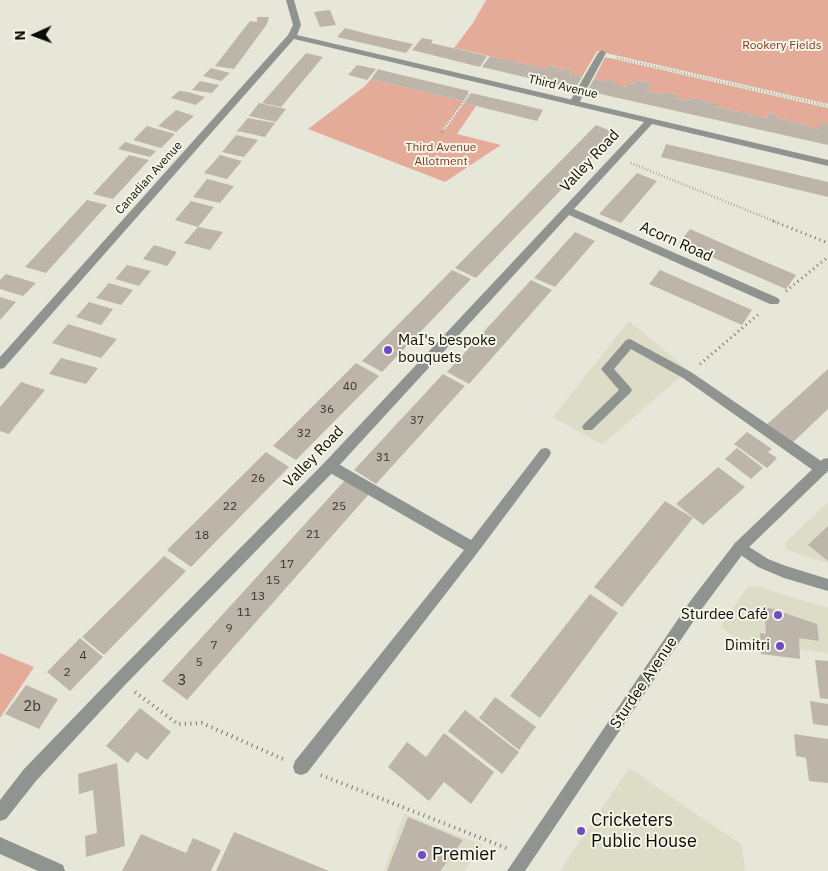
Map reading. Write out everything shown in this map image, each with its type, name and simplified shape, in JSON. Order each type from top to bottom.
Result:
[{"type":"street","points":[[290,0],[297,25],[292,36]]},
{"type":"street","name":"Third Avenue","points":[[292,36],[828,163]]},
{"type":"street","name":"Canadian Avenue","points":[[0,365],[292,36]]},
{"type":"street","points":[[574,102],[602,54]]},
{"type":"street","name":"Valley Road","points":[[0,813],[30,775],[119,681],[330,466],[650,121]]},
{"type":"street","name":"Acorn Road","points":[[566,210],[774,301]]},
{"type":"street","points":[[588,427],[626,390],[607,369],[630,343],[687,375],[825,466]]},
{"type":"street","points":[[301,767],[545,453]]},
{"type":"street","points":[[330,466],[473,548]]},
{"type":"street","name":"Sturdee Avenue","points":[[515,871],[696,605],[740,548],[825,466]]},
{"type":"street","points":[[740,548],[784,572],[828,585]]},
{"type":"street","points":[[0,845],[57,871]]},
{"type":"path","points":[[602,54],[828,106]]},
{"type":"path","points":[[442,132],[478,80]]},
{"type":"path","points":[[617,157],[828,243]]},
{"type":"path","points":[[687,375],[828,257]]},
{"type":"shaded area","points":[[629,321],[688,370],[602,445],[553,417]]},
{"type":"shaded area","points":[[828,502],[828,563],[787,550],[785,543]]},
{"type":"shaded area","points":[[756,586],[828,608],[828,653],[741,642],[720,627],[748,587]]},
{"type":"shaded area","points":[[629,768],[742,845],[745,871],[560,871]]},
{"type":"shaded area","name":"Premier","points":[[404,814],[483,845],[464,871],[384,871]]},
{"type":"green space","name":"Rookery Fields","points":[[486,0],[828,0],[828,104],[597,51],[582,77],[569,74],[572,70],[563,68],[558,72],[560,69],[550,65],[547,69],[454,48],[473,23]]},
{"type":"green space","points":[[605,57],[828,108],[828,125],[818,129],[776,117],[776,114],[769,113],[767,118],[717,107],[717,104],[690,97],[688,101],[675,98],[676,94],[664,92],[662,95],[647,91],[651,83],[638,80],[635,84],[628,83],[626,87],[594,79]]},
{"type":"green space","name":"Third Avenue Allotment","points":[[371,79],[463,101],[442,130],[445,130],[464,103],[476,106],[457,134],[501,145],[445,182],[308,129],[365,86]]},
{"type":"green space","points":[[0,653],[34,667],[0,718]]},
{"type":"building","points":[[330,10],[336,25],[320,27],[314,12]]},
{"type":"building","points":[[257,17],[269,17],[267,24],[234,69],[215,66],[250,21],[257,22]]},
{"type":"building","points":[[345,28],[413,44],[406,53],[337,37]]},
{"type":"building","points":[[422,38],[433,40],[431,43],[487,56],[480,67],[412,50]]},
{"type":"building","points":[[306,53],[323,57],[281,107],[262,103]]},
{"type":"building","points":[[490,56],[547,69],[549,65],[560,69],[558,72],[563,68],[572,70],[569,74],[582,77],[575,89],[482,67]]},
{"type":"building","points":[[357,65],[376,69],[367,80],[348,75]]},
{"type":"building","points":[[211,68],[230,73],[221,81],[203,76]]},
{"type":"building","points":[[378,69],[469,91],[463,101],[371,79]]},
{"type":"building","points":[[594,79],[606,82],[608,79],[614,81],[613,83],[626,87],[628,83],[635,84],[637,80],[651,83],[647,91],[662,95],[664,92],[676,94],[675,98],[688,101],[689,97],[718,104],[717,107],[767,118],[769,113],[776,114],[776,117],[818,129],[820,123],[828,125],[828,145],[587,91]]},
{"type":"building","points":[[200,81],[219,85],[212,93],[192,90]]},
{"type":"building","points":[[179,91],[205,97],[196,105],[171,98]]},
{"type":"building","points":[[471,93],[543,110],[537,121],[464,103]]},
{"type":"building","points":[[259,103],[286,109],[276,122],[249,116]]},
{"type":"building","points":[[176,110],[194,116],[176,132],[158,126]]},
{"type":"building","points":[[248,118],[275,123],[265,137],[237,131]]},
{"type":"building","points":[[596,125],[616,133],[476,278],[455,268]]},
{"type":"building","points":[[147,126],[175,134],[161,148],[133,140]]},
{"type":"building","points":[[236,135],[258,140],[244,157],[222,152]]},
{"type":"building","points":[[125,142],[156,151],[150,157],[118,149]]},
{"type":"building","points":[[666,144],[828,182],[828,197],[661,157]]},
{"type":"building","points":[[129,155],[149,160],[113,199],[93,194]]},
{"type":"building","points":[[220,155],[242,161],[227,179],[204,173]]},
{"type":"building","points":[[637,173],[657,181],[621,223],[599,214]]},
{"type":"building","points":[[207,179],[234,186],[220,203],[193,197]]},
{"type":"building","points":[[87,200],[107,205],[46,273],[25,267]]},
{"type":"building","points":[[191,201],[214,207],[198,227],[175,220]]},
{"type":"building","points":[[198,227],[223,232],[210,250],[184,243]]},
{"type":"building","points":[[690,229],[796,275],[786,289],[679,243]]},
{"type":"building","points":[[575,232],[595,241],[555,287],[534,278]]},
{"type":"building","points":[[154,245],[177,252],[167,266],[143,259]]},
{"type":"building","points":[[127,265],[151,271],[139,286],[115,279]]},
{"type":"building","points":[[452,270],[471,279],[382,372],[362,361]]},
{"type":"building","points":[[660,270],[752,310],[742,325],[649,284]]},
{"type":"building","points":[[6,274],[36,283],[23,296],[0,289],[0,280]]},
{"type":"building","points":[[531,280],[552,290],[469,384],[447,372]]},
{"type":"building","points":[[109,283],[133,290],[121,305],[96,298]]},
{"type":"building","points":[[0,297],[16,302],[0,320]]},
{"type":"building","points":[[89,302],[113,309],[101,325],[76,317]]},
{"type":"building","points":[[68,324],[117,339],[101,358],[52,343]]},
{"type":"building","points":[[61,358],[98,368],[86,384],[49,374]]},
{"type":"building","points":[[356,363],[379,376],[296,460],[273,446]]},
{"type":"building","points":[[828,369],[828,409],[790,445],[764,427]]},
{"type":"building","points":[[443,374],[465,386],[376,484],[354,470]]},
{"type":"building","points":[[21,382],[45,390],[9,434],[0,431],[0,407]]},
{"type":"building","points":[[747,432],[772,449],[768,452],[777,458],[767,468],[734,444]]},
{"type":"building","points":[[737,448],[763,468],[751,479],[725,459]]},
{"type":"building","points":[[266,452],[289,467],[191,567],[167,550]]},
{"type":"building","points":[[718,467],[745,487],[703,525],[676,504]]},
{"type":"building","points":[[346,479],[369,494],[187,700],[162,681]]},
{"type":"building","points":[[665,501],[693,518],[622,607],[594,587]]},
{"type":"building","points":[[828,526],[828,561],[808,545]]},
{"type":"building","points":[[164,556],[186,571],[104,655],[82,637]]},
{"type":"building","points":[[590,594],[618,613],[540,718],[510,696]]},
{"type":"building","points":[[764,606],[817,624],[819,641],[799,638],[800,659],[761,654],[760,633],[766,634]]},
{"type":"building","points":[[80,638],[103,657],[70,691],[47,672]]},
{"type":"building","points":[[815,660],[828,661],[828,699],[820,698]]},
{"type":"building","points":[[26,685],[58,699],[39,729],[5,714]]},
{"type":"building","points":[[495,697],[536,727],[519,750],[479,718]]},
{"type":"building","points":[[810,701],[828,704],[828,726],[813,724]]},
{"type":"building","points":[[140,708],[171,732],[147,760],[136,752],[128,763],[106,746]]},
{"type":"building","points":[[465,710],[519,752],[502,774],[448,731]]},
{"type":"building","points":[[444,733],[494,772],[471,804],[444,782],[429,801],[388,767],[407,742],[426,757]]},
{"type":"building","points":[[794,734],[828,739],[828,783],[809,781],[806,758],[796,756]]},
{"type":"building","points":[[117,763],[125,846],[86,857],[85,836],[97,833],[93,790],[79,794],[78,774]]},
{"type":"building","name":"Premier","points":[[408,817],[463,840],[440,871],[387,871]]},
{"type":"building","points":[[234,832],[280,851],[329,871],[216,871]]},
{"type":"building","points":[[141,834],[186,853],[193,838],[221,850],[211,871],[122,871]]},
{"type":"place","name":"MaI's bespoke bouquets","points":[[388,350]]},
{"type":"place","name":"Sturdee Café","points":[[778,615]]},
{"type":"place","name":"Dimitri","points":[[780,646]]},
{"type":"place","name":"Cricketers Public House","points":[[581,831]]},
{"type":"place","name":"Premier","points":[[422,855]]}]
